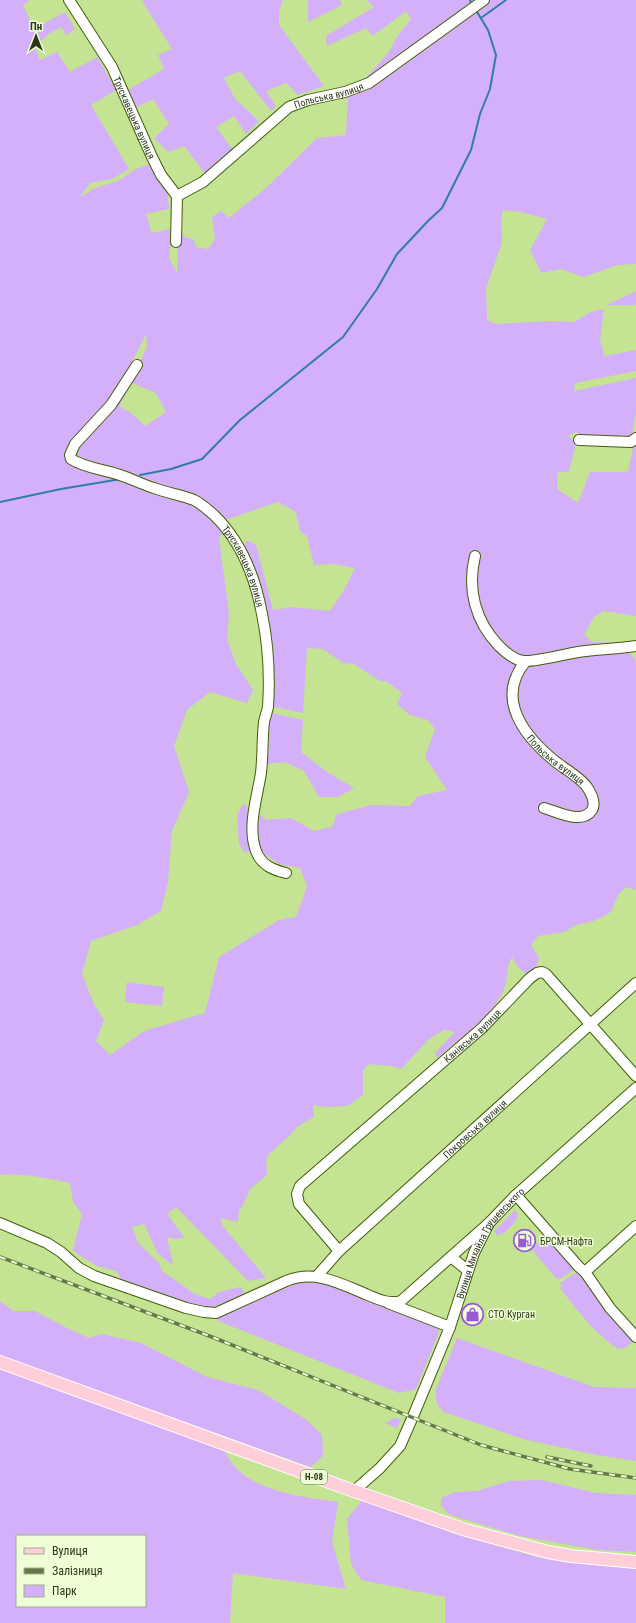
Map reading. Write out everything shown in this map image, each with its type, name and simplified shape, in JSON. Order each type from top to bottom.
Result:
[{"type":"main road","name":"Н-08","points":[[0,1362],[354,1491],[466,1530],[493,1538],[571,1556],[636,1562]]},
{"type":"street","name":"Трускавецька вулиця","points":[[69,0],[112,67],[152,157],[166,182],[177,196]]},
{"type":"street","name":"Польська вулиця","points":[[177,196],[203,182],[289,107],[308,100],[345,92],[368,83],[484,0]]},
{"type":"street","points":[[176,242],[177,196]]},
{"type":"street","name":"Трускавецька вулиця","points":[[137,365],[111,405],[75,444],[70,455],[71,458],[83,465],[118,474],[154,488],[194,500],[218,519],[233,536],[241,549],[256,588],[262,614],[268,669],[268,708],[264,720],[261,772],[252,824],[254,841],[260,859],[265,864],[278,871],[286,873]]},
{"type":"street","points":[[579,440],[620,443],[631,442],[636,438]]},
{"type":"street","points":[[475,556],[471,572],[471,584],[476,610],[482,624],[490,636],[502,649],[514,658],[526,661],[580,651],[636,646]]},
{"type":"street","name":"Польська вулиця","points":[[526,661],[520,668],[516,677],[512,693],[512,705],[526,732],[537,745],[587,786],[594,800],[593,808],[588,814],[580,818],[568,816],[544,808]]},
{"type":"street","name":"Канівська вулиця","points":[[339,1251],[299,1204],[297,1194],[300,1186],[482,1028],[522,985],[537,973],[542,972],[546,974],[636,1076]]},
{"type":"street","name":"Покровська вулиця","points":[[317,1276],[339,1251],[636,983]]},
{"type":"street","name":"Вулиця Михайла Грушевського","points":[[354,1491],[380,1468],[400,1446],[450,1327],[467,1270],[481,1237],[489,1223],[516,1195],[636,1088]]},
{"type":"street","points":[[516,1195],[585,1272],[610,1308],[636,1337]]},
{"type":"street","points":[[0,1223],[47,1243],[61,1252],[79,1268],[94,1276],[186,1308],[216,1313],[296,1276],[317,1276],[331,1280],[450,1327]]},
{"type":"street","points":[[386,1303],[401,1301],[489,1223]]},
{"type":"street","points":[[585,1272],[636,1226]]},
{"type":"street","points":[[451,1257],[467,1270]]},
{"type":"green space","points":[[0,0],[30,0],[23,5],[34,29],[65,12],[75,29],[66,35],[61,27],[47,35],[35,47],[40,60],[57,52],[70,72],[97,57],[116,90],[91,105],[129,169],[112,179],[90,183],[80,197],[95,188],[118,181],[136,169],[150,164],[168,195],[169,209],[146,214],[152,233],[169,229],[172,236],[169,258],[177,273],[178,225],[184,237],[193,239],[196,247],[208,249],[215,239],[212,217],[221,211],[229,218],[266,188],[317,138],[346,135],[348,94],[490,0],[636,0],[636,264],[618,265],[583,277],[561,269],[541,273],[530,250],[547,219],[521,212],[503,210],[501,218],[502,243],[486,288],[487,320],[496,324],[551,321],[574,322],[593,311],[604,309],[600,339],[604,356],[636,350],[636,371],[575,383],[574,391],[636,378],[636,412],[631,439],[581,437],[576,432],[568,436],[576,443],[569,471],[557,473],[557,489],[578,503],[590,472],[628,472],[633,447],[636,444],[636,616],[603,611],[594,617],[584,635],[592,642],[613,643],[623,646],[632,655],[636,662],[636,890],[626,887],[618,895],[611,912],[594,921],[576,925],[564,932],[538,936],[531,945],[539,958],[537,966],[526,973],[519,969],[512,957],[504,989],[493,1008],[475,1026],[437,1058],[435,1053],[455,1032],[444,1030],[430,1038],[401,1069],[397,1067],[369,1064],[363,1070],[363,1095],[347,1106],[327,1107],[313,1105],[314,1117],[297,1127],[268,1155],[266,1163],[267,1175],[250,1189],[243,1205],[239,1210],[238,1222],[221,1218],[222,1225],[266,1278],[248,1281],[176,1207],[167,1214],[184,1237],[177,1239],[167,1237],[173,1265],[158,1254],[144,1224],[132,1227],[138,1243],[159,1263],[162,1271],[195,1294],[210,1299],[219,1292],[240,1287],[244,1292],[242,1296],[216,1306],[196,1306],[174,1301],[121,1280],[116,1271],[97,1266],[73,1251],[82,1214],[73,1202],[70,1183],[26,1175],[0,1175]],"holes":[[[146,334],[147,347],[138,366],[76,452],[75,457],[68,447],[117,392]],[[132,383],[156,393],[166,412],[145,426],[130,412],[119,407]],[[278,502],[296,512],[300,531],[307,536],[314,565],[332,564],[355,568],[344,590],[330,611],[292,607],[273,610],[256,545],[246,540],[243,549],[270,665],[271,706],[303,713],[307,648],[323,649],[343,663],[354,664],[380,681],[387,682],[402,693],[397,704],[410,715],[428,720],[435,729],[425,757],[447,790],[418,796],[410,806],[372,805],[337,814],[332,827],[314,831],[291,818],[267,820],[243,804],[237,815],[239,844],[244,852],[266,855],[279,864],[300,868],[307,886],[296,917],[279,920],[219,957],[205,1013],[144,1031],[110,1055],[96,1041],[104,1020],[94,1004],[82,974],[91,941],[137,925],[161,911],[168,882],[172,831],[189,792],[174,746],[187,710],[210,692],[247,703],[253,690],[236,664],[227,639],[229,613],[219,538],[225,530],[226,520]]]},
{"type":"green space","points":[[283,0],[279,11],[279,25],[324,86],[298,95],[286,83],[266,91],[276,106],[271,111],[240,71],[224,78],[235,99],[259,121],[246,134],[234,116],[216,127],[233,150],[206,175],[184,146],[168,152],[154,138],[169,124],[153,99],[135,108],[126,91],[164,69],[158,55],[172,49],[142,1]]},
{"type":"green space","points":[[308,0],[340,0],[342,5],[308,22]]},
{"type":"green space","points":[[366,0],[480,0],[364,80],[389,52],[398,35],[411,19],[406,11],[373,36],[366,28],[327,46],[326,36],[374,7]]},
{"type":"green space","points":[[636,291],[636,304],[634,305],[607,305]]},
{"type":"green space","points":[[272,713],[303,720],[301,752],[327,772],[354,788],[338,797],[319,797],[304,771],[285,762],[268,764],[269,722]]},
{"type":"green space","points":[[127,982],[164,987],[162,1006],[125,1002]]},
{"type":"green space","points":[[515,1210],[518,1214],[513,1224],[504,1233],[497,1235],[494,1231]]},
{"type":"green space","points":[[546,1236],[575,1269],[560,1279],[556,1278],[533,1251],[534,1247]]},
{"type":"green space","points":[[580,1270],[634,1338],[632,1343],[628,1346],[618,1349],[609,1343],[586,1321],[560,1288],[562,1286],[560,1283]]},
{"type":"green space","points":[[296,1280],[324,1282],[438,1328],[439,1332],[416,1389],[399,1393],[218,1321],[218,1317]]},
{"type":"green space","points":[[0,1301],[13,1311],[35,1311],[89,1338],[101,1334],[141,1343],[207,1377],[258,1390],[307,1420],[322,1435],[323,1456],[310,1467],[0,1356]]},
{"type":"green space","points":[[457,1338],[594,1387],[636,1388],[636,1461],[596,1455],[523,1439],[444,1412],[439,1407],[437,1402],[436,1389]]},
{"type":"green space","points":[[2,1367],[59,1390],[222,1446],[237,1469],[247,1477],[271,1489],[298,1496],[338,1502],[332,1542],[346,1589],[233,1573],[230,1623],[0,1623],[0,1368]]},
{"type":"green space","points":[[394,1418],[401,1419],[397,1428],[385,1423]]},
{"type":"green space","points":[[541,1480],[596,1493],[636,1495],[636,1552],[598,1550],[520,1536],[450,1515],[441,1506],[441,1498],[455,1492],[477,1491],[508,1481]]},
{"type":"green space","points":[[363,1499],[452,1533],[541,1558],[636,1567],[636,1623],[445,1623],[445,1597],[361,1580],[351,1564],[347,1519]]},
{"type":"waterway","points":[[481,18],[506,0]]},
{"type":"waterway","points":[[140,475],[171,469],[202,459],[240,420],[343,337],[377,289],[397,254],[442,208],[471,150],[480,114],[490,89],[496,55],[488,30],[477,12]]},
{"type":"waterway","points":[[0,502],[61,489],[121,479]]},
{"type":"railway","points":[[0,1257],[212,1337],[481,1445],[570,1469],[636,1478]]},
{"type":"railway","points":[[547,1457],[591,1466]]},
{"type":"place","name":"БРСМ-Нафта","points":[[524,1241]]},
{"type":"place","name":"СТО Курган","points":[[472,1314]]}]
